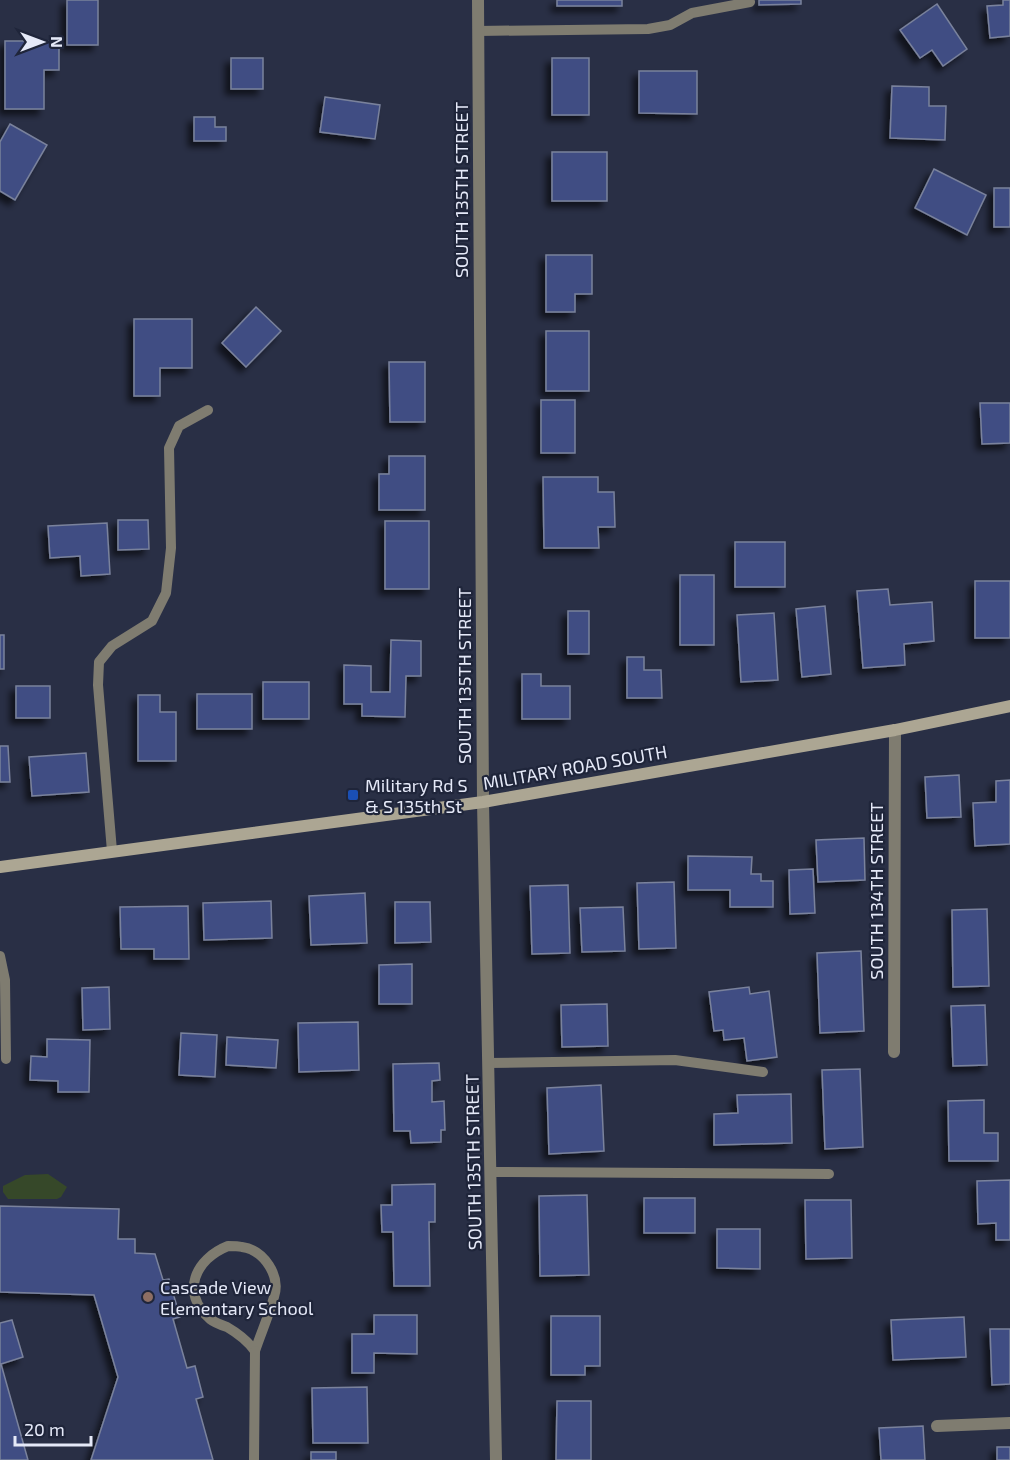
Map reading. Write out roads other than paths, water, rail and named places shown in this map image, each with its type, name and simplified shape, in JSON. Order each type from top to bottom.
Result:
[{"type":"street","name":"SOUTH 135TH STREET","points":[[478,0],[483,802],[496,1460]]},
{"type":"street","name":"MILITARY ROAD SOUTH","points":[[0,867],[112,850],[483,802],[895,730],[1010,706]]},
{"type":"street","name":"SOUTH 134TH STREET","points":[[894,1052],[895,730]]},
{"type":"street","points":[[938,1426],[1010,1423]]},
{"type":"lane","points":[[478,31],[648,29],[669,25],[692,13],[750,2]]},
{"type":"lane","points":[[112,850],[98,685],[99,662],[112,646],[152,621],[166,593],[171,548],[169,448],[179,426],[208,410]]},
{"type":"lane","points":[[0,956],[5,980],[6,1059]]},
{"type":"lane","points":[[489,1063],[675,1060],[763,1072]]},
{"type":"lane","points":[[491,1172],[829,1174]]},
{"type":"lane","points":[[254,1460],[255,1351],[275,1295],[275,1280],[269,1265],[258,1253],[244,1246],[228,1246],[213,1252],[201,1263],[195,1278],[195,1294],[201,1309],[212,1321],[245,1338],[255,1351]]},
{"type":"place","name":"Military Rd S & S 135th St","points":[[353,795]]},
{"type":"place","name":"Cascade View Elementary School","points":[[148,1297]]}]
